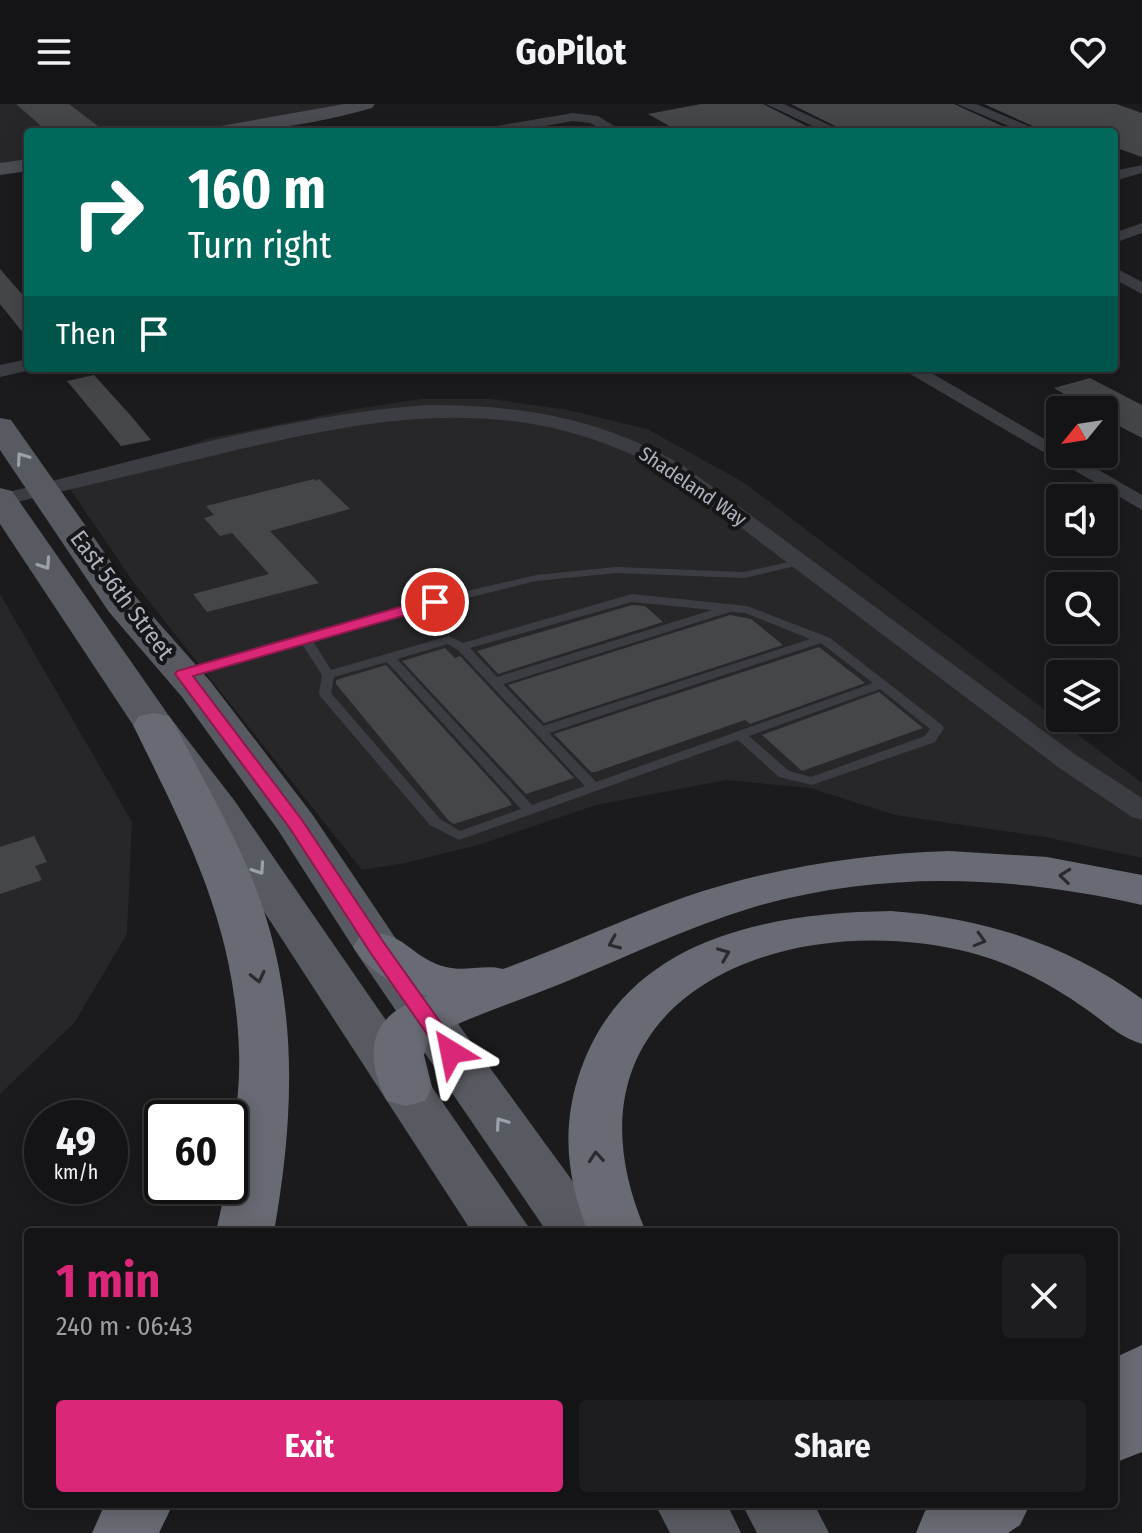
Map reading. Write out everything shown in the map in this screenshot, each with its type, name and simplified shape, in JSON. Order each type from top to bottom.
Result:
[{"type":"highway","points":[[154,725],[232,885],[260,983],[266,1021],[264,1122],[246,1228]]},
{"type":"highway","points":[[406,1087],[396,1052],[403,1033],[426,1017],[706,907],[758,891],[822,877],[929,866],[979,867],[1083,878],[1142,890]]},
{"type":"highway","points":[[615,1228],[601,1194],[595,1139],[605,1074],[617,1046],[649,1000],[676,978],[745,946],[788,935],[857,928],[893,927],[970,937],[1009,949],[1084,982],[1117,1004],[1142,1026]]},
{"type":"highway","points":[[377,947],[400,968],[424,980],[450,986],[474,987],[549,970]]},
{"type":"highway","points":[[1118,1392],[1142,1371]]},
{"type":"highway","points":[[1118,1433],[1142,1418]]},
{"type":"highway","points":[[125,1533],[138,1508]]},
{"type":"main road","name":"East 56th Street","points":[[0,427],[13,496],[154,725],[219,809],[500,1228]]},
{"type":"main road","name":"East 56th Street","points":[[13,496],[122,604],[183,674],[296,824],[377,947],[575,1228]]},
{"type":"main road","points":[[691,1508],[708,1533]]},
{"type":"street","points":[[244,128],[365,104]]},
{"type":"street","points":[[773,104],[828,128]]},
{"type":"street","points":[[964,104],[1026,128]]},
{"type":"street","points":[[510,128],[580,117],[593,119],[610,128]]},
{"type":"street","points":[[1118,163],[1139,170]]},
{"type":"street","points":[[0,169],[24,166]]},
{"type":"street","points":[[1118,175],[1139,170]]},
{"type":"street","points":[[1118,237],[1142,228]]},
{"type":"street","points":[[1118,274],[1142,289]]},
{"type":"street","points":[[0,371],[24,366]]},
{"type":"street","points":[[916,372],[1142,504]]},
{"type":"street","name":"Shadeland Way","points":[[13,496],[342,420],[431,412],[503,414],[586,429],[652,454],[1076,767],[1142,811]]},
{"type":"lane","points":[[183,674],[419,606],[536,578],[616,570],[738,576],[768,572],[801,562]]},
{"type":"lane","points":[[462,647],[632,598],[747,610],[822,639],[937,728],[930,739],[812,781],[784,774],[738,734]]},
{"type":"lane","points":[[495,682],[732,608]]},
{"type":"lane","points":[[305,638],[328,675],[325,693],[435,822],[459,836],[882,684]]},
{"type":"lane","points":[[541,731],[822,639]]},
{"type":"lane","points":[[328,675],[449,640],[462,647],[594,788]]},
{"type":"lane","points":[[389,657],[530,811]]},
{"type":"shaded area","points":[[0,104],[346,104],[212,128],[24,128],[24,160],[0,164]]},
{"type":"shaded area","points":[[421,399],[491,399],[568,410],[647,429],[743,482],[1046,711],[1046,732],[1074,732],[1142,783],[1142,858],[1045,837],[895,815],[810,788],[726,780],[596,805],[478,845],[362,870],[132,580],[70,489],[206,439]]},
{"type":"shaded area","points":[[0,594],[132,822],[127,934],[74,1023],[0,1094]]},
{"type":"building","points":[[16,104],[69,104],[101,128],[43,128]]},
{"type":"building","points":[[701,104],[763,104],[810,128],[673,128],[648,114]]},
{"type":"building","points":[[791,104],[954,104],[1006,128],[839,128]]},
{"type":"building","points":[[984,104],[1116,104],[1142,113],[1142,157],[1118,148],[1118,128],[1037,128]]},
{"type":"building","points":[[0,269],[24,296],[24,334],[0,304]]},
{"type":"building","points":[[94,375],[151,440],[121,446],[67,381]]},
{"type":"building","points":[[1090,378],[1142,405],[1142,438],[1118,425],[1118,396],[1067,396],[1054,388]]},
{"type":"building","points":[[319,479],[350,509],[270,531],[319,583],[207,612],[193,594],[269,574],[232,533],[220,536],[204,518],[214,515],[206,506]]},
{"type":"building","points":[[632,605],[645,606],[663,622],[498,674],[477,651]]},
{"type":"building","points":[[730,615],[751,619],[783,645],[544,723],[508,685]]},
{"type":"building","points":[[819,647],[865,683],[750,724],[745,720],[595,772],[591,772],[554,734]]},
{"type":"building","points":[[445,648],[455,658],[460,656],[574,778],[526,794],[402,661]]},
{"type":"building","points":[[386,665],[512,805],[454,824],[449,821],[336,684],[336,680]]},
{"type":"building","points":[[879,692],[923,728],[802,771],[762,735]]},
{"type":"building","points":[[34,836],[47,862],[35,866],[42,880],[0,894],[0,847]]},
{"type":"route","points":[[435,602],[183,674],[296,824],[451,1052]]}]
